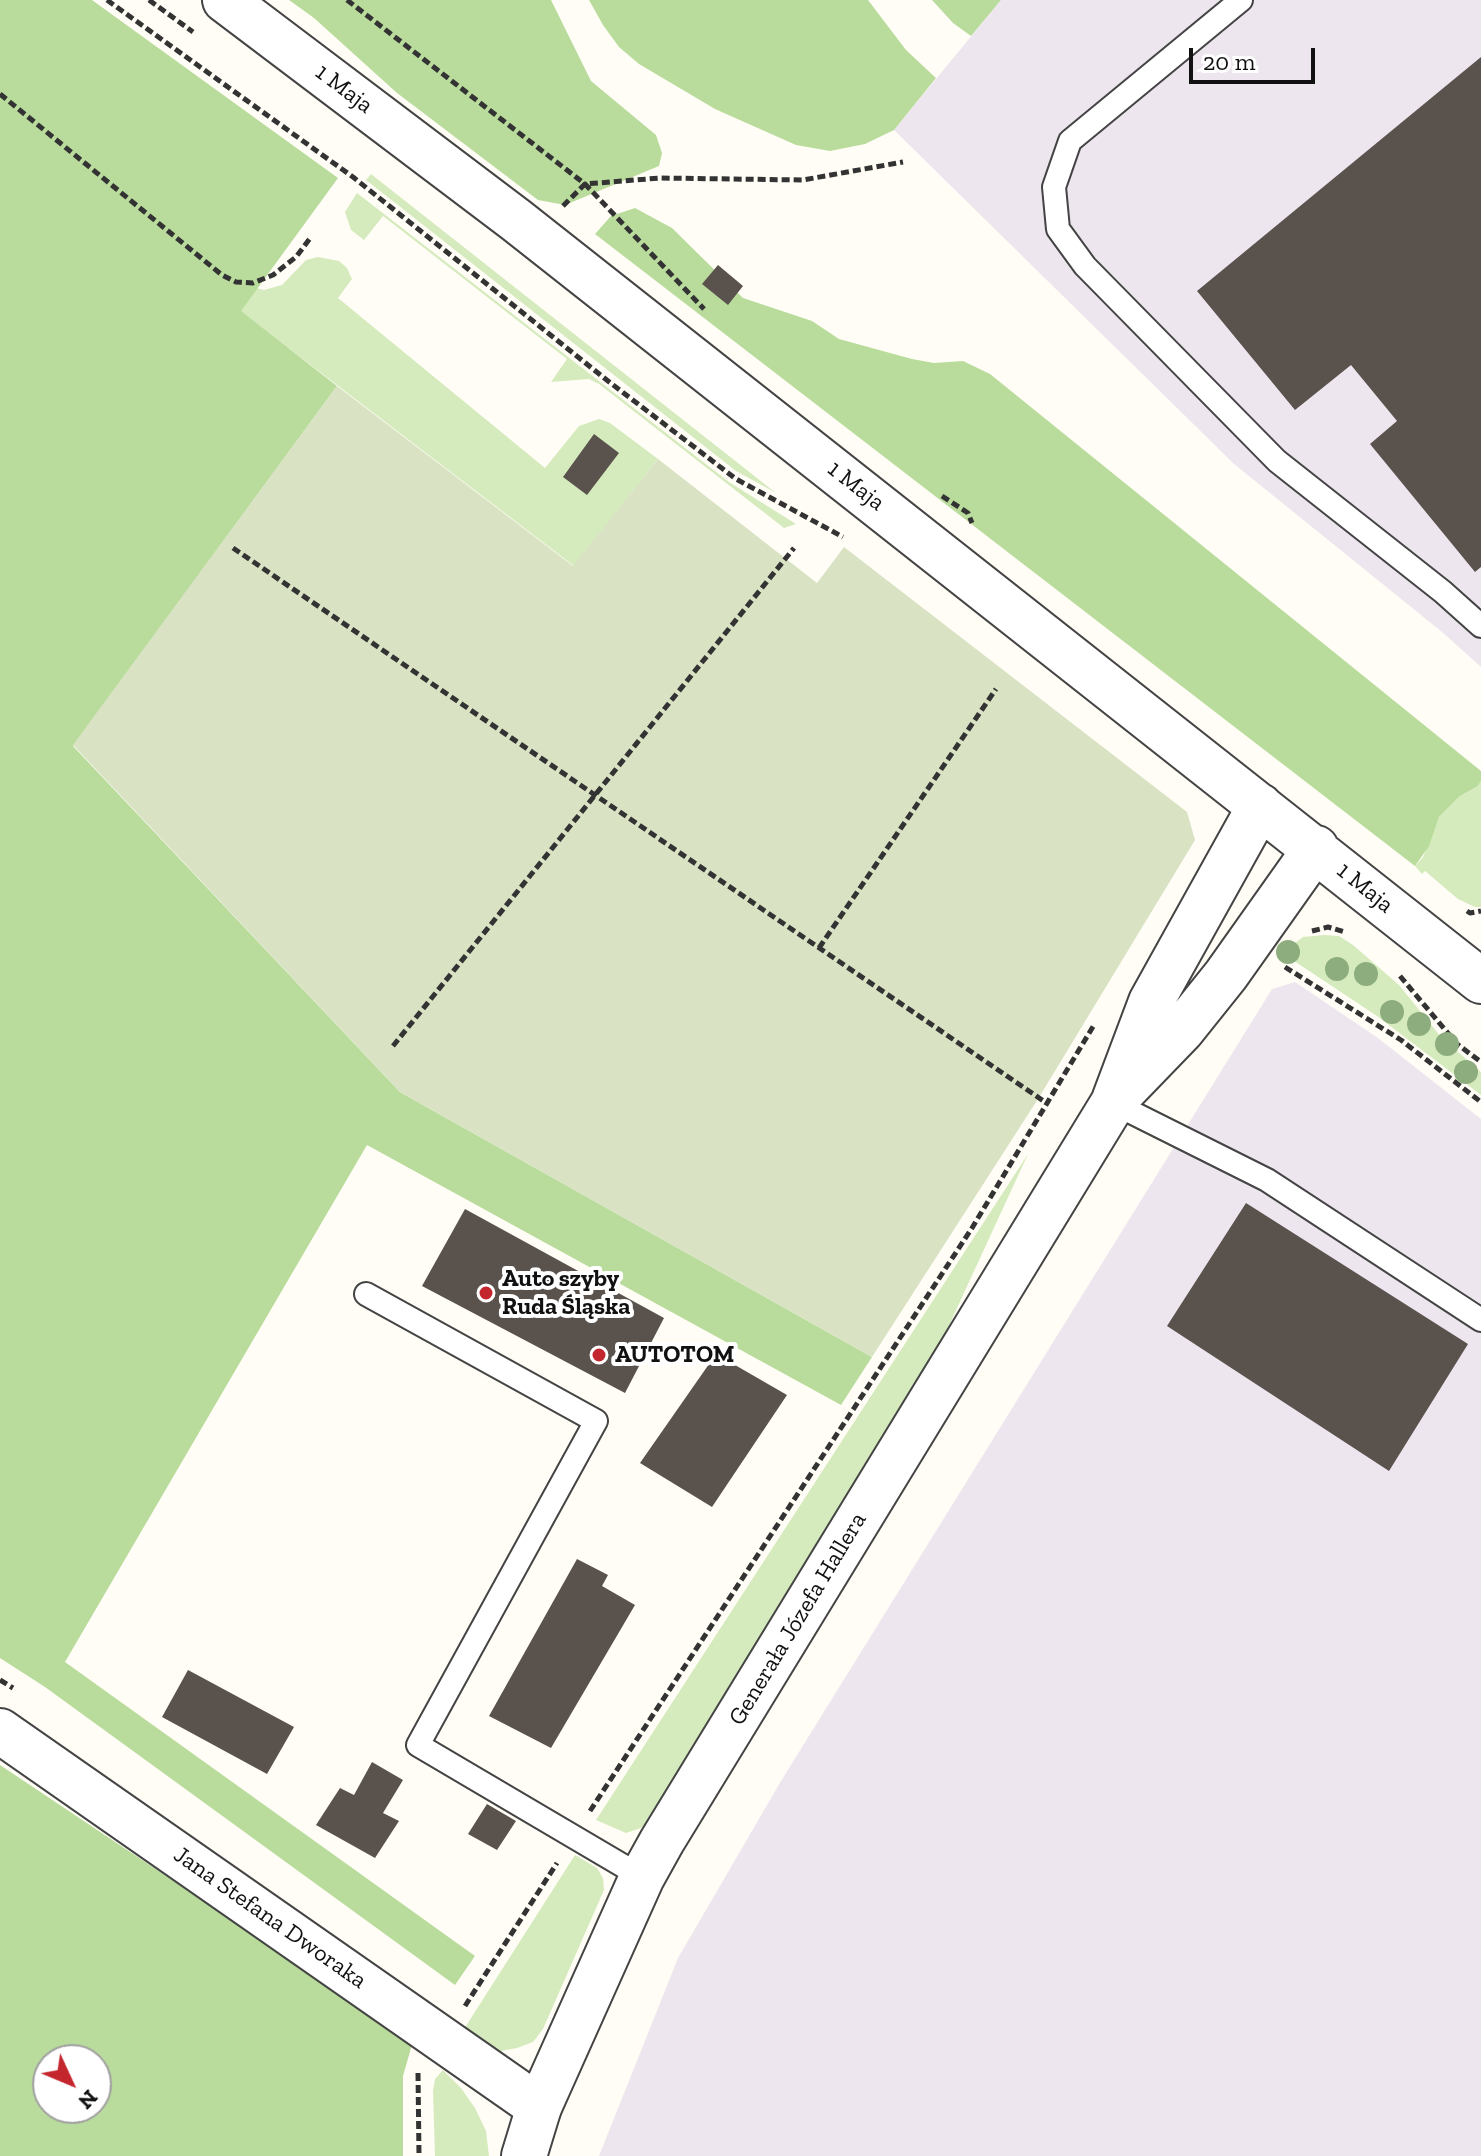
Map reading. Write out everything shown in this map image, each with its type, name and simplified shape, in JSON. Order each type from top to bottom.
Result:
[{"type":"street","name":"1 Maja","points":[[225,0],[535,235],[1260,806],[1478,973]]},
{"type":"street","name":"Generała Józefa Hallera","points":[[524,2156],[539,2107],[642,1877],[1113,1103],[1151,1002],[1260,806]]},
{"type":"street","name":"Generała Józefa Hallera","points":[[1113,1103],[1182,1030],[1226,975],[1316,848]]},
{"type":"street","name":"Jana Stefana Dworaka","points":[[0,1731],[539,2107]]},
{"type":"lane","points":[[1241,0],[1070,141],[1054,187],[1058,229],[1085,266],[1277,461],[1443,592],[1481,626]]},
{"type":"lane","points":[[1113,1103],[1267,1180],[1481,1320]]},
{"type":"lane","points":[[366,1294],[596,1421],[418,1745],[642,1877]]},
{"type":"path","points":[[107,0],[353,177],[736,479],[854,545]]},
{"type":"path","points":[[149,0],[200,38]]},
{"type":"path","points":[[347,0],[585,184]]},
{"type":"path","points":[[0,94],[222,275],[236,282],[253,283],[273,275],[296,257],[311,237]]},
{"type":"path","points":[[535,235],[585,184],[660,178],[803,180],[903,162]]},
{"type":"path","points":[[809,508],[819,524]]},
{"type":"path","points":[[233,548],[1045,1103]]},
{"type":"path","points":[[393,1046],[794,548]]},
{"type":"path","points":[[819,948],[996,689]]},
{"type":"path","points":[[1458,903],[1470,913],[1481,911]]},
{"type":"path","points":[[1273,959],[1401,1040],[1481,1102]]},
{"type":"path","points":[[1394,970],[1457,1044],[1481,1062]]},
{"type":"path","points":[[787,1509],[972,1228],[1099,1016]]},
{"type":"shaded area","points":[[1001,0],[1481,0],[1481,667],[1234,464],[894,130]]},
{"type":"shaded area","points":[[1295,982],[1378,1038],[1481,1119],[1481,2156],[599,2156],[678,1958],[781,1781],[1272,989]]},
{"type":"green space","points":[[0,0],[92,0],[338,178],[241,311],[337,386],[73,746],[400,1092],[872,1357],[841,1405],[367,1145],[65,1662],[475,1956],[455,1985],[45,1687],[0,1658]]},
{"type":"green space","points":[[289,0],[551,0],[591,81],[656,135],[662,153],[659,166],[565,205],[538,200],[397,93],[314,18]]},
{"type":"green space","points":[[589,0],[868,0],[906,50],[936,78],[894,130],[865,144],[830,151],[796,145],[715,109],[639,64],[619,47]]},
{"type":"green space","points":[[932,0],[1001,0],[971,36],[953,23]]},
{"type":"green space","points":[[371,174],[776,493],[736,471],[366,180]]},
{"type":"green space","points":[[357,193],[729,482],[796,524],[784,528],[599,384],[589,379],[551,382],[567,359],[383,216],[364,240],[351,230],[345,212]]},
{"type":"green space","points":[[635,208],[672,228],[743,298],[812,321],[839,339],[934,363],[963,361],[990,374],[1481,771],[1478,786],[1460,796],[1439,817],[1429,846],[1415,866],[595,234],[611,216]]},
{"type":"green space","points":[[318,257],[339,261],[347,268],[352,279],[338,298],[545,468],[579,426],[599,419],[610,423],[658,459],[574,566],[240,311],[256,288],[264,290],[282,285],[306,260]]},
{"type":"green space","points":[[337,386],[573,566],[658,459],[817,583],[844,547],[1187,812],[1195,840],[1038,1099],[872,1357],[400,1092],[73,745]]},
{"type":"green space","points":[[1481,781],[1481,907],[1475,907],[1458,899],[1415,866],[1423,857],[1439,817]]},
{"type":"green space","points":[[1339,936],[1353,945],[1399,985],[1441,1037],[1481,1072],[1481,1095],[1377,1016],[1282,953],[1303,937]]},
{"type":"green space","points":[[1028,1154],[940,1345],[655,1814],[641,1828],[626,1833],[596,1820]]},
{"type":"green space","points":[[0,1765],[413,2041],[403,2076],[403,2156],[0,2156]]},
{"type":"green space","points":[[575,1855],[597,1868],[603,1878],[604,1890],[543,2029],[533,2042],[517,2048],[501,2051],[484,2045],[464,2029]]},
{"type":"green space","points":[[443,2070],[475,2108],[486,2131],[489,2156],[435,2156],[433,2091],[435,2079]]},
{"type":"building","points":[[1481,57],[1481,567],[1475,572],[1370,444],[1397,421],[1351,365],[1295,410],[1197,291]]},
{"type":"building","points":[[718,265],[743,286],[728,305],[702,284]]},
{"type":"building","points":[[594,434],[619,453],[587,495],[563,477]]},
{"type":"building","points":[[1246,1203],[1468,1344],[1389,1471],[1167,1326]]},
{"type":"building","points":[[465,1209],[664,1318],[625,1393],[422,1286]]},
{"type":"building","points":[[716,1354],[787,1395],[712,1507],[640,1463]]},
{"type":"building","points":[[577,1559],[608,1575],[602,1586],[635,1605],[551,1748],[489,1716]]},
{"type":"building","points":[[188,1670],[294,1727],[267,1774],[162,1717]]},
{"type":"building","points":[[372,1762],[403,1780],[383,1813],[399,1821],[375,1858],[316,1825],[340,1788],[354,1795]]},
{"type":"building","points":[[487,1804],[516,1821],[497,1850],[468,1834]]},
{"type":"place","name":"Auto szyby Ruda Śląska","points":[[486,1293]]},
{"type":"place","name":"AUTOTOM","points":[[599,1355]]}]
